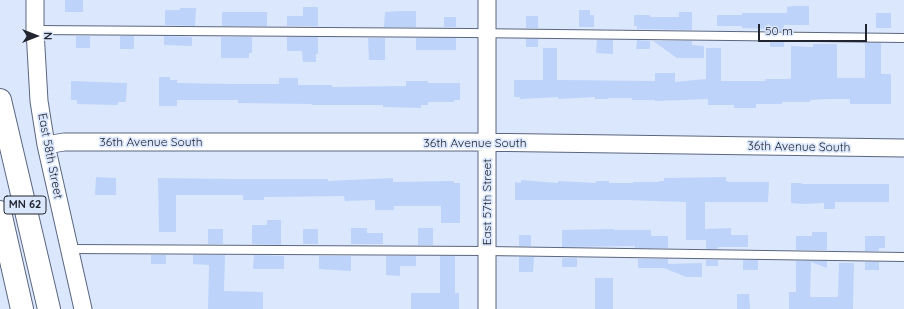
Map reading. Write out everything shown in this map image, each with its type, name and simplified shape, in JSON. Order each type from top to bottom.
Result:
[{"type":"highway","name":"MN 62","points":[[0,100],[49,309]]},
{"type":"highway","name":"MN 62","points":[[0,212],[22,309]]},
{"type":"highway","points":[[0,269],[12,309]]},
{"type":"street","name":"East 58th Street","points":[[36,0],[39,101],[46,145],[83,309]]},
{"type":"street","name":"East 57th Street","points":[[487,0],[487,309]]},
{"type":"street","name":"36th Avenue South","points":[[46,145],[64,142],[487,143],[904,148]]},
{"type":"lane","points":[[36,30],[904,38]]},
{"type":"lane","points":[[69,249],[904,256]]},
{"type":"building","points":[[65,0],[83,0],[83,12],[65,12]]},
{"type":"building","points":[[809,6],[809,25],[784,25],[784,31],[742,28],[742,26],[717,26],[717,15],[742,15],[742,13],[787,13],[787,7]]},
{"type":"building","points":[[303,7],[318,7],[318,26],[287,26],[287,16],[303,16]]},
{"type":"building","points":[[180,8],[196,8],[195,26],[165,25],[165,10],[180,10]]},
{"type":"building","points":[[579,10],[590,10],[590,15],[594,15],[594,27],[579,27]]},
{"type":"building","points":[[416,11],[416,27],[384,27],[385,12]]},
{"type":"building","points":[[222,12],[267,12],[267,26],[222,26]]},
{"type":"building","points":[[679,12],[692,12],[692,30],[637,29],[637,26],[634,26],[634,15],[650,15],[650,17],[679,17]]},
{"type":"building","points":[[876,13],[891,13],[891,28],[876,28]]},
{"type":"building","points":[[526,16],[538,16],[538,28],[526,28]]},
{"type":"building","points":[[444,17],[456,17],[456,27],[444,27]]},
{"type":"building","points":[[76,36],[90,36],[90,48],[76,48]]},
{"type":"building","points":[[120,36],[134,36],[134,49],[120,49]]},
{"type":"building","points":[[164,36],[192,37],[192,46],[164,45]]},
{"type":"building","points":[[221,37],[252,37],[252,53],[249,53],[249,58],[221,58]]},
{"type":"building","points":[[287,37],[318,37],[318,54],[316,54],[316,62],[303,62],[302,51],[287,51]]},
{"type":"building","points":[[368,38],[385,38],[385,60],[369,60]]},
{"type":"building","points":[[416,38],[456,38],[456,50],[416,50]]},
{"type":"building","points":[[526,39],[538,39],[538,47],[526,47]]},
{"type":"building","points":[[597,40],[613,40],[613,54],[596,53]]},
{"type":"building","points":[[637,40],[650,41],[650,49],[636,49]]},
{"type":"building","points":[[653,41],[692,41],[692,45],[704,46],[704,58],[677,58]]},
{"type":"building","points":[[770,42],[784,42],[784,47],[770,47]]},
{"type":"building","points":[[865,43],[881,43],[881,74],[891,74],[891,104],[850,104],[850,99],[827,99],[810,100],[810,102],[782,102],[782,104],[756,104],[756,108],[734,108],[734,105],[708,105],[708,99],[655,101],[632,100],[632,98],[595,99],[595,97],[558,99],[558,97],[520,99],[520,97],[514,97],[514,80],[543,80],[543,48],[557,48],[557,80],[655,81],[655,73],[675,73],[675,82],[706,79],[706,48],[721,48],[721,81],[765,81],[765,79],[791,78],[791,46],[813,47],[813,44],[837,44],[837,78],[865,78]]},
{"type":"building","points":[[159,77],[170,77],[170,80],[177,80],[177,83],[231,84],[279,84],[279,78],[298,78],[298,85],[332,85],[332,87],[406,86],[406,81],[460,83],[460,100],[454,100],[454,102],[428,102],[428,105],[421,105],[421,108],[383,107],[383,105],[238,103],[238,100],[177,100],[177,106],[159,106]]},
{"type":"building","points":[[71,81],[127,83],[126,102],[118,102],[118,105],[77,104],[77,100],[71,100]]},
{"type":"building","points":[[96,177],[116,178],[116,195],[95,195]]},
{"type":"building","points":[[726,177],[726,181],[730,182],[769,182],[768,202],[705,202],[705,229],[731,228],[731,235],[748,235],[748,247],[718,247],[718,249],[706,249],[706,240],[686,240],[686,202],[626,200],[515,200],[515,182],[521,183],[521,180],[558,183],[558,181],[596,183],[596,181],[609,181],[609,183],[633,183],[659,182],[664,181],[664,178]]},
{"type":"building","points":[[158,178],[328,179],[328,181],[393,178],[393,182],[454,181],[454,183],[460,183],[460,223],[441,223],[441,206],[394,206],[394,210],[375,210],[375,200],[345,201],[344,196],[264,197],[264,200],[243,200],[243,195],[176,195],[176,232],[159,232]]},
{"type":"building","points":[[791,183],[889,184],[889,202],[835,202],[835,209],[824,209],[824,203],[791,203]]},
{"type":"building","points":[[267,220],[281,220],[281,245],[252,244],[252,225],[267,225]]},
{"type":"building","points":[[351,228],[367,228],[367,233],[383,233],[383,244],[351,244]]},
{"type":"building","points":[[418,228],[433,228],[433,245],[418,245]]},
{"type":"building","points":[[208,229],[223,229],[223,244],[208,244]]},
{"type":"building","points":[[303,229],[318,229],[318,244],[303,244]]},
{"type":"building","points":[[562,230],[651,230],[651,236],[668,236],[668,248],[635,248],[635,246],[562,247]]},
{"type":"building","points":[[812,232],[827,232],[827,250],[796,250],[796,236],[812,236]]},
{"type":"building","points":[[519,235],[531,235],[531,246],[519,246]]},
{"type":"building","points":[[865,236],[885,236],[885,248],[879,248],[879,251],[865,251]]},
{"type":"building","points":[[151,255],[166,255],[166,264],[151,264]]},
{"type":"building","points":[[193,255],[225,255],[224,291],[263,292],[263,309],[208,309],[209,265],[193,264]]},
{"type":"building","points":[[254,255],[284,256],[284,269],[253,269]]},
{"type":"building","points":[[319,256],[351,256],[351,271],[319,269]]},
{"type":"building","points":[[386,256],[416,256],[416,266],[400,266],[400,276],[386,275]]},
{"type":"building","points":[[440,256],[455,256],[455,293],[459,293],[459,309],[411,309],[411,293],[440,293]]},
{"type":"building","points":[[519,257],[534,257],[533,272],[519,272]]},
{"type":"building","points":[[562,258],[577,258],[577,267],[562,267]]},
{"type":"building","points":[[638,259],[668,259],[668,264],[702,263],[702,277],[686,277],[664,268],[638,268]]},
{"type":"building","points":[[706,260],[718,260],[718,266],[706,266]]},
{"type":"building","points":[[743,260],[758,260],[758,270],[743,270]]},
{"type":"building","points":[[796,261],[827,261],[827,268],[811,262],[810,297],[838,297],[839,263],[854,263],[853,309],[789,309],[789,292],[796,292]]},
{"type":"building","points":[[865,262],[879,262],[879,270],[865,270]]},
{"type":"building","points":[[595,278],[613,278],[613,309],[595,309]]},
{"type":"building","points":[[737,294],[749,294],[750,309],[737,309]]}]
